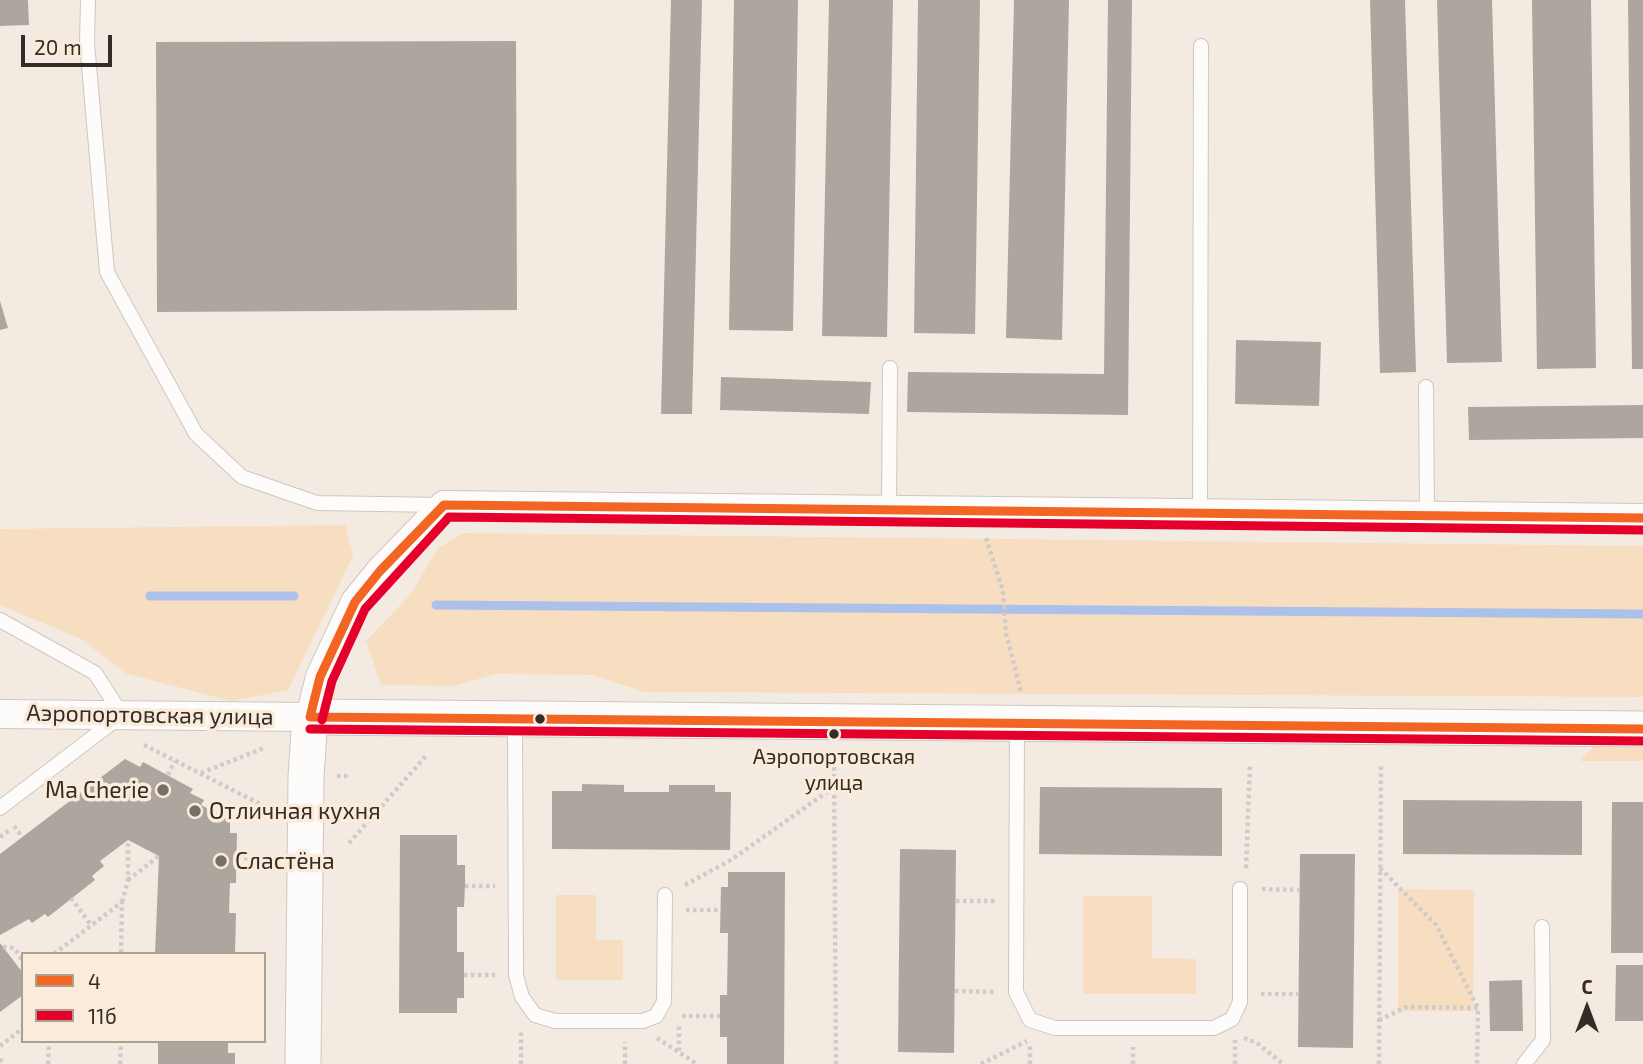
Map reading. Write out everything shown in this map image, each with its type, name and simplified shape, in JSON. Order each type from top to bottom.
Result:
[{"type":"street","points":[[303,1064],[306,776],[310,717],[320,677],[355,602],[380,571],[444,505],[1643,518]]},
{"type":"street","name":"Аэропортовская улица","points":[[0,714],[515,721],[1021,715],[1643,729]]},
{"type":"lane","points":[[89,0],[87,43],[107,272],[196,434],[242,477],[317,503],[444,505]]},
{"type":"lane","points":[[1200,512],[1201,46]]},
{"type":"lane","points":[[889,508],[891,368]]},
{"type":"lane","points":[[1426,387],[1427,515]]},
{"type":"lane","points":[[0,620],[95,673],[122,715],[0,808]]},
{"type":"lane","points":[[1021,715],[1016,992],[1030,1020],[1055,1028],[1214,1028],[1232,1019],[1240,1002],[1240,889]]},
{"type":"lane","points":[[515,721],[516,975],[522,998],[535,1015],[555,1021],[643,1021],[656,1016],[664,1002],[665,903]]},
{"type":"lane","points":[[1524,1064],[1543,1040],[1542,927]]},
{"type":"path","points":[[985,533],[1003,591],[1006,633],[1021,715]]},
{"type":"path","points":[[140,743],[279,811]]},
{"type":"path","points":[[200,773],[268,746]]},
{"type":"path","points":[[349,843],[426,756]]},
{"type":"path","points":[[834,760],[836,1064]]},
{"type":"path","points":[[167,775],[175,761]]},
{"type":"path","points":[[1250,764],[1249,859],[1240,889],[1299,890]]},
{"type":"path","points":[[1378,1064],[1381,765]]},
{"type":"path","points":[[665,903],[834,787]]},
{"type":"path","points":[[0,836],[25,818]]},
{"type":"path","points":[[14,826],[22,837]]},
{"type":"path","points":[[121,952],[122,902],[128,880],[128,840]]},
{"type":"path","points":[[128,880],[159,856]]},
{"type":"path","points":[[237,858],[252,858]]},
{"type":"path","points":[[1380,867],[1436,925],[1478,1008],[1477,1064]]},
{"type":"path","points":[[465,886],[516,886]]},
{"type":"path","points":[[71,898],[91,925]]},
{"type":"path","points":[[956,901],[1016,901]]},
{"type":"path","points":[[57,952],[122,902]]},
{"type":"path","points":[[665,903],[720,911]]},
{"type":"path","points":[[3,947],[13,948],[21,958]]},
{"type":"path","points":[[464,975],[516,975]]},
{"type":"path","points":[[955,991],[1016,992]]},
{"type":"path","points":[[1240,993],[1298,994]]},
{"type":"path","points":[[1379,1020],[1406,1007],[1478,1008]]},
{"type":"path","points":[[679,1051],[679,1016],[720,1016]]},
{"type":"path","points":[[625,1021],[697,1064]]},
{"type":"path","points":[[0,1045],[21,1029]]},
{"type":"path","points":[[1235,1034],[1257,1043],[1283,1064]]},
{"type":"path","points":[[981,1064],[1030,1040]]},
{"type":"path","points":[[48,1064],[49,1043]]},
{"type":"path","points":[[120,1064],[121,1043]]},
{"type":"path","points":[[0,1059],[4,1064]]},
{"type":"shaded area","points":[[346,525],[353,556],[288,690],[232,701],[127,674],[81,639],[0,605],[0,529]]},
{"type":"shaded area","points":[[464,533],[1643,546],[1643,697],[645,692],[592,675],[497,674],[453,686],[381,685],[366,641],[410,595],[438,548]]},
{"type":"shaded area","points":[[1593,747],[1643,748],[1643,761],[1580,761]]},
{"type":"shaded area","points":[[1398,889],[1474,890],[1473,1011],[1398,1011]]},
{"type":"shaded area","points":[[556,895],[596,895],[596,940],[623,940],[623,980],[556,980]]},
{"type":"shaded area","points":[[1083,896],[1152,896],[1152,958],[1196,959],[1196,994],[1083,994]]},
{"type":"building","points":[[0,0],[28,0],[29,25],[0,26]]},
{"type":"building","points":[[671,0],[702,0],[692,414],[661,414]]},
{"type":"building","points":[[734,0],[798,0],[793,331],[729,330]]},
{"type":"building","points":[[829,0],[893,0],[887,337],[822,336]]},
{"type":"building","points":[[918,0],[980,0],[975,334],[914,333]]},
{"type":"building","points":[[1014,0],[1069,0],[1062,340],[1006,338]]},
{"type":"building","points":[[1108,0],[1132,0],[1128,415],[907,412],[908,372],[1104,374]]},
{"type":"building","points":[[1370,0],[1405,0],[1416,372],[1380,373]]},
{"type":"building","points":[[1437,0],[1492,0],[1502,362],[1447,363]]},
{"type":"building","points":[[1532,0],[1591,0],[1596,368],[1537,369]]},
{"type":"building","points":[[1628,0],[1643,0],[1643,369],[1632,369]]},
{"type":"building","points":[[516,41],[517,310],[157,312],[156,42]]},
{"type":"building","points":[[0,301],[8,328],[0,330]]},
{"type":"building","points":[[1236,340],[1321,342],[1319,406],[1235,404]]},
{"type":"building","points":[[721,377],[871,382],[869,414],[720,410]]},
{"type":"building","points":[[1643,405],[1643,438],[1469,440],[1468,407]]},
{"type":"building","points":[[125,759],[140,767],[143,762],[193,789],[190,793],[204,800],[201,805],[230,820],[230,833],[237,833],[236,883],[230,883],[229,913],[236,913],[235,952],[155,952],[159,856],[128,840],[100,861],[104,866],[92,876],[95,880],[48,917],[45,914],[32,923],[29,919],[0,935],[0,854]]},
{"type":"building","points":[[582,784],[624,785],[624,792],[669,792],[669,785],[715,785],[715,792],[731,792],[730,850],[552,849],[552,791],[582,791]]},
{"type":"building","points":[[1040,787],[1222,788],[1222,856],[1039,854]]},
{"type":"building","points":[[1403,800],[1582,801],[1582,855],[1403,854]]},
{"type":"building","points":[[1612,802],[1643,802],[1643,953],[1611,953]]},
{"type":"building","points":[[400,835],[457,835],[457,865],[465,865],[465,886],[464,907],[457,907],[457,952],[464,952],[464,998],[457,998],[457,1013],[399,1013]]},
{"type":"building","points":[[900,849],[956,850],[954,1053],[898,1052]]},
{"type":"building","points":[[1300,854],[1355,854],[1353,1048],[1298,1047]]},
{"type":"building","points":[[728,872],[785,872],[784,1064],[727,1064],[727,1037],[720,1037],[720,995],[727,995],[728,933],[720,933],[721,887],[728,887]]},
{"type":"building","points":[[0,943],[21,970],[21,996],[0,1012]]},
{"type":"building","points":[[1616,965],[1643,965],[1643,1021],[1615,1021]]},
{"type":"building","points":[[1522,980],[1523,1031],[1490,1031],[1489,981]]},
{"type":"building","points":[[158,1043],[228,1043],[228,1053],[235,1053],[235,1064],[158,1064]]},
{"type":"waterway","points":[[150,596],[294,596]]},
{"type":"waterway","points":[[436,605],[1643,614]]},
{"type":"transit line","name":"4","points":[[310,717],[320,677],[355,602],[380,571],[444,505],[1643,518]]},
{"type":"transit line","name":"11б","points":[[322,720],[332,681],[365,609],[449,517],[1643,530]]},
{"type":"transit line","name":"4","points":[[310,717],[1643,729]]},
{"type":"transit line","name":"11б","points":[[310,729],[1643,741]]},
{"type":"place","name":"Аэропортовская улица","points":[[834,734]]},
{"type":"place","name":"Ma Cherie","points":[[163,790]]},
{"type":"place","name":"Отличная кухня","points":[[195,811]]},
{"type":"place","name":"Сластёна","points":[[221,861]]}]
